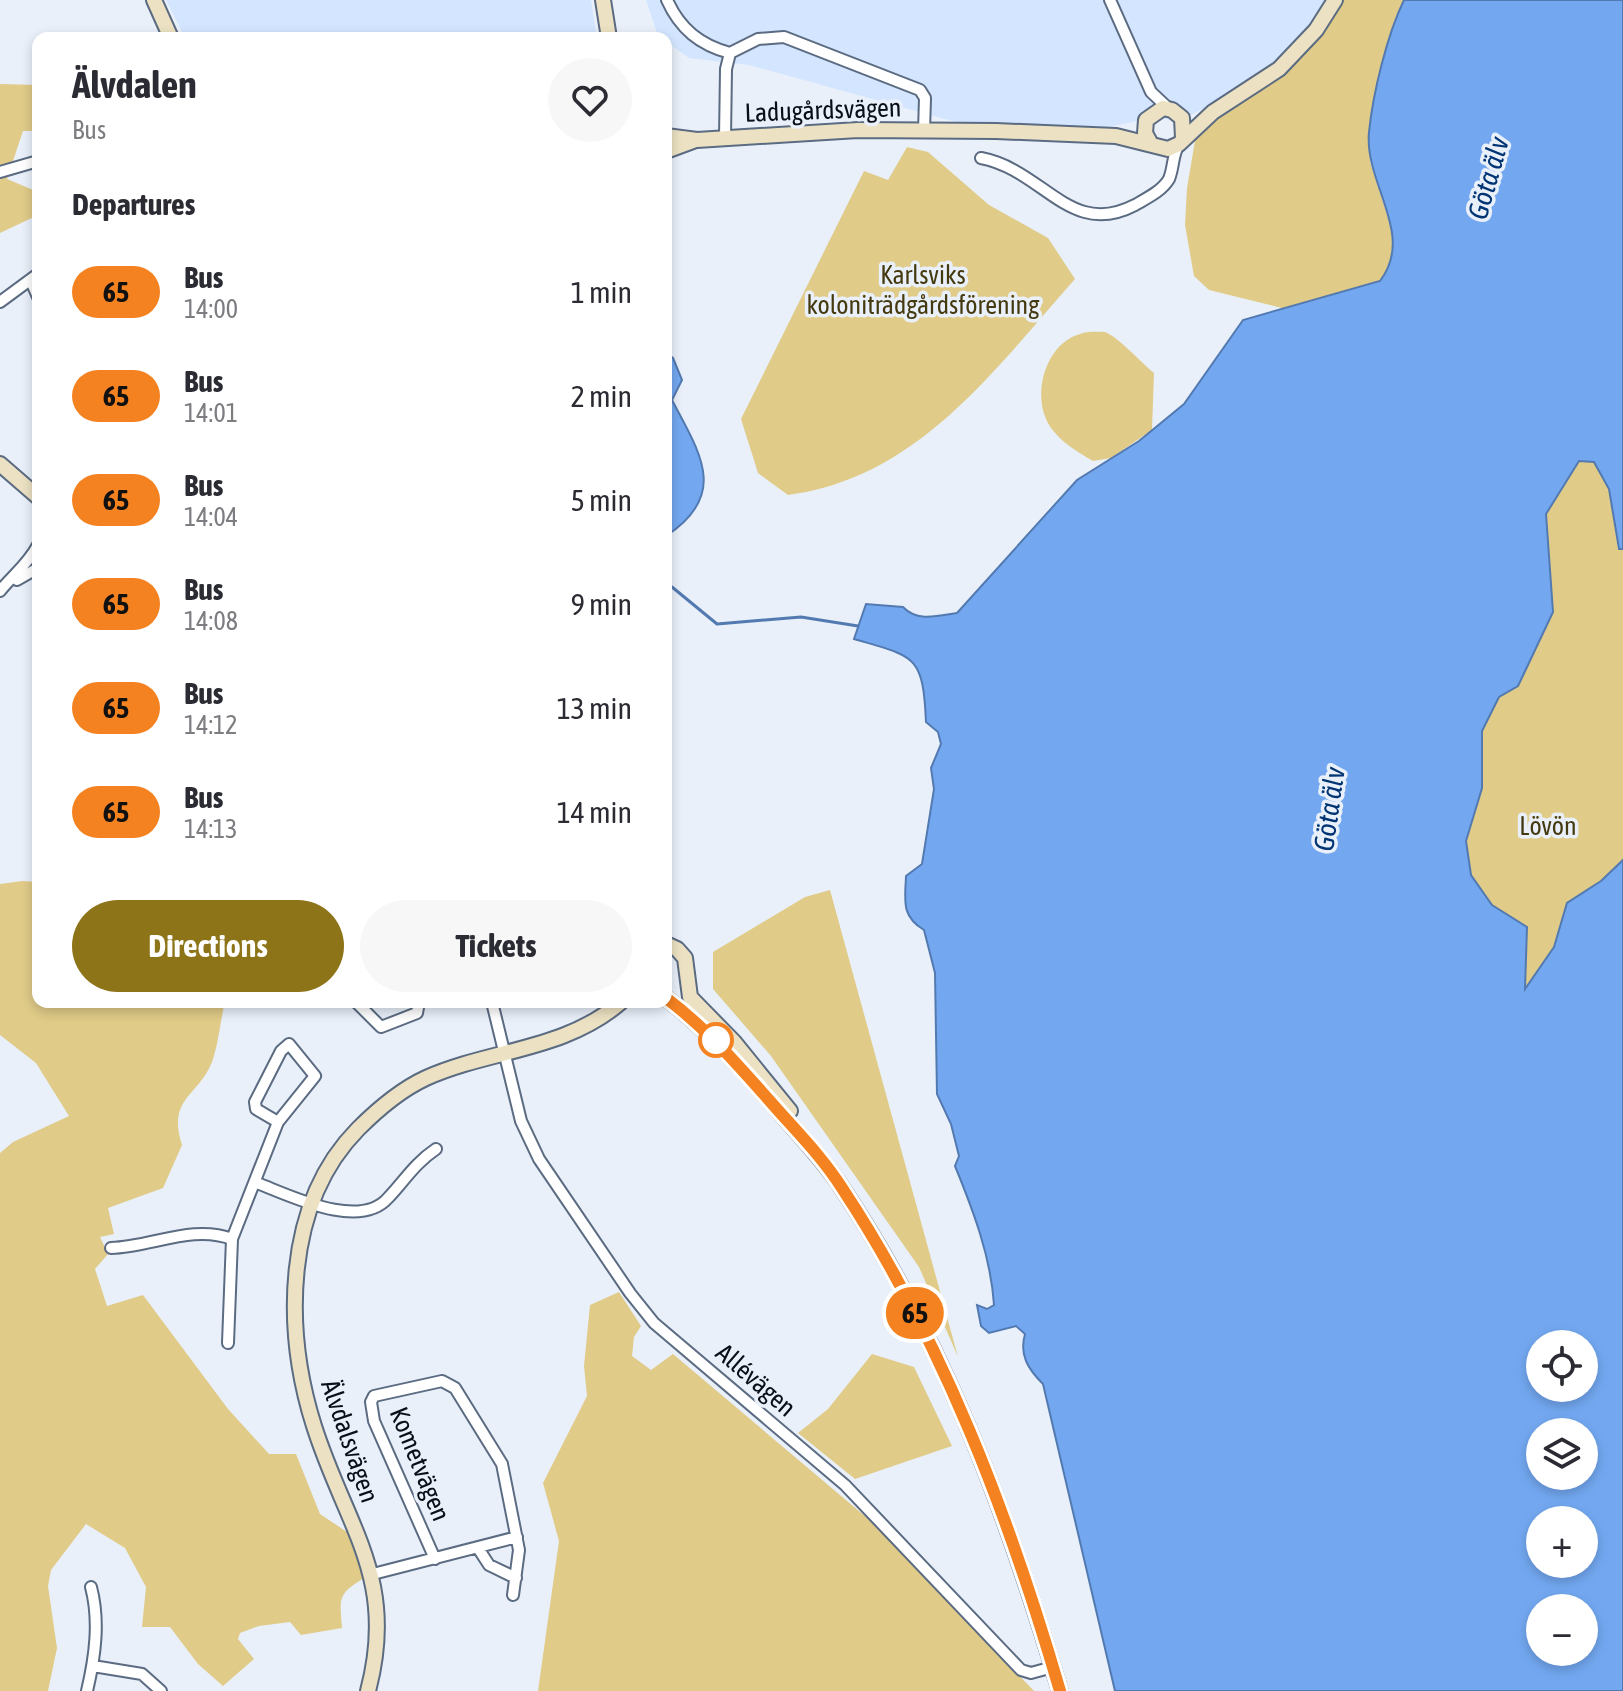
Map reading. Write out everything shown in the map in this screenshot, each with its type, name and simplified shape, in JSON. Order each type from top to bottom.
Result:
[{"type":"street","points":[[154,0],[168,32]]},
{"type":"street","points":[[603,0],[608,32]]},
{"type":"street","points":[[667,0],[693,37],[730,53]]},
{"type":"street","points":[[981,158],[1018,170],[1078,211],[1107,216],[1127,209],[1160,189],[1169,178],[1171,160],[1185,126],[1151,92],[1110,0]]},
{"type":"street","points":[[1155,146],[1181,141],[1213,112],[1279,69],[1316,30],[1335,0]]},
{"type":"street","name":"Ladugårdsvägen","points":[[725,138],[726,69],[730,53],[758,39],[784,37],[920,90],[925,98],[924,131]]},
{"type":"street","points":[[1151,92],[1145,133],[1171,160]]},
{"type":"street","points":[[1148,117],[1174,112],[1213,112]]},
{"type":"street","name":"Ladugårdsvägen","points":[[1116,136],[1148,117]]},
{"type":"street","name":"Ladugårdsvägen","points":[[672,137],[697,140],[924,131],[1116,136],[1155,146]]},
{"type":"street","name":"Ladugårdsvägen","points":[[672,149],[697,140]]},
{"type":"street","points":[[0,172],[32,163]]},
{"type":"street","points":[[0,302],[32,279]]},
{"type":"street","points":[[0,464],[32,477]]},
{"type":"street","points":[[0,464],[32,492]]},
{"type":"street","points":[[0,593],[32,555]]},
{"type":"street","points":[[0,593],[32,572]]},
{"type":"street","points":[[672,948],[684,955],[690,997],[754,1065],[882,1252],[943,1369],[978,1451],[1060,1691]]},
{"type":"street","points":[[672,991],[687,973]]},
{"type":"street","points":[[672,1000],[706,1029],[811,1145]]},
{"type":"street","points":[[362,1008],[381,1027],[417,1013],[418,1008]]},
{"type":"street","points":[[494,1008],[506,1055]]},
{"type":"street","name":"Älvdalsvägen","points":[[368,1691],[379,1634],[373,1574],[314,1427],[298,1354],[295,1310],[298,1263],[312,1204],[351,1137],[397,1095],[440,1073],[567,1036],[598,1021],[614,1008]]},
{"type":"street","points":[[228,1343],[232,1239],[257,1183],[278,1122],[315,1076],[289,1044],[281,1051],[255,1102],[256,1109],[278,1122]]},
{"type":"street","name":"Allévägen","points":[[506,1055],[521,1121],[539,1159],[575,1216],[654,1323],[845,1485],[1021,1670],[1031,1673],[1053,1667]]},
{"type":"street","points":[[257,1183],[341,1212],[379,1205],[420,1160],[436,1149]]},
{"type":"street","points":[[111,1248],[138,1247],[197,1232],[210,1232],[232,1239]]},
{"type":"street","name":"Kometvägen","points":[[435,1559],[374,1421],[371,1402],[374,1396],[442,1381],[451,1384],[502,1464],[517,1537],[513,1595]]},
{"type":"street","name":"Kometvägen","points":[[373,1574],[517,1537]]},
{"type":"street","points":[[478,1548],[489,1565],[516,1578]]},
{"type":"street","points":[[87,1691],[93,1666],[97,1610],[91,1587]]},
{"type":"street","points":[[93,1666],[142,1674],[161,1691]]},
{"type":"shaded area","points":[[166,0],[591,0],[596,32],[182,32]]},
{"type":"shaded area","points":[[646,0],[1327,0],[1305,31],[1267,68],[1225,98],[1185,118],[1142,120],[1098,129],[956,122],[749,65],[689,58],[672,46],[672,32],[657,32]]},
{"type":"green space","points":[[1341,0],[1404,0],[1395,19],[1369,132],[1370,162],[1393,233],[1393,264],[1380,281],[1286,309],[1209,290],[1194,276],[1185,225],[1195,141],[1211,123],[1293,67]]},
{"type":"green space","points":[[0,84],[32,85],[32,131],[23,131],[7,179],[32,189],[32,218],[0,233]]},
{"type":"green space","name":"Karlsviks koloniträdgårdsförening","points":[[907,147],[928,152],[989,205],[1048,238],[1075,279],[983,383],[915,443],[876,467],[834,485],[788,495],[758,473],[741,419],[864,171],[888,180]]},
{"type":"green space","points":[[1086,332],[1105,332],[1154,373],[1152,430],[1111,458],[1093,461],[1066,444],[1050,426],[1042,407],[1042,382],[1051,357],[1069,339]]},
{"type":"green space","name":"Lövön","points":[[1578,461],[1594,462],[1609,489],[1618,549],[1623,549],[1623,860],[1601,881],[1567,903],[1554,947],[1525,991],[1527,928],[1492,905],[1471,875],[1466,841],[1482,788],[1482,731],[1499,697],[1518,686],[1553,612],[1546,514]]},
{"type":"green space","points":[[32,882],[32,1008],[224,1008],[212,1062],[181,1107],[178,1129],[182,1145],[163,1188],[108,1208],[114,1234],[100,1237],[108,1254],[95,1269],[107,1306],[143,1295],[228,1409],[269,1454],[296,1454],[320,1514],[353,1536],[367,1576],[343,1596],[342,1628],[301,1635],[290,1622],[259,1626],[240,1633],[238,1639],[254,1659],[223,1686],[198,1664],[170,1627],[142,1627],[146,1587],[125,1548],[86,1524],[51,1570],[48,1586],[57,1648],[48,1691],[0,1691],[0,1153],[13,1142],[69,1116],[36,1063],[0,1035],[0,884]]},
{"type":"green space","points":[[830,890],[958,1357],[919,1267],[771,1056],[713,989],[713,952],[805,897]]},
{"type":"green space","points":[[619,1292],[641,1326],[634,1337],[632,1356],[651,1370],[673,1354],[872,1522],[1034,1691],[538,1691],[559,1541],[543,1483],[587,1396],[584,1366],[590,1305]]},
{"type":"green space","points":[[872,1354],[914,1367],[952,1446],[855,1479],[798,1433],[828,1409]]},
{"type":"water","name":"Göta älv","points":[[1404,0],[1623,0],[1623,549],[1619,549],[1609,489],[1594,462],[1579,461],[1546,514],[1553,612],[1518,686],[1499,697],[1482,731],[1482,788],[1466,841],[1471,875],[1492,905],[1527,927],[1525,989],[1554,947],[1567,903],[1601,881],[1623,860],[1623,1691],[1115,1691],[1043,1384],[1024,1355],[1025,1334],[1016,1326],[989,1333],[981,1326],[977,1305],[987,1309],[994,1305],[989,1269],[955,1166],[959,1156],[951,1124],[937,1094],[935,973],[924,930],[911,919],[905,893],[906,876],[922,864],[934,789],[931,768],[941,744],[938,732],[926,722],[922,683],[912,662],[891,650],[854,639],[866,604],[903,607],[921,616],[957,613],[1077,480],[1139,441],[1184,404],[1243,320],[1380,281],[1390,263],[1393,245],[1391,227],[1374,171],[1369,132],[1392,30]]},
{"type":"water","points":[[672,357],[673,358],[682,380],[672,400]]},
{"type":"water","points":[[672,400],[699,455],[703,472],[703,488],[698,504],[672,531]]},
{"type":"waterway","points":[[672,587],[717,624],[801,617],[858,626]]},
{"type":"bus line","name":"65","points":[[672,1002],[706,1029],[811,1145],[842,1187],[882,1252],[921,1323],[978,1451],[1060,1691]]}]
